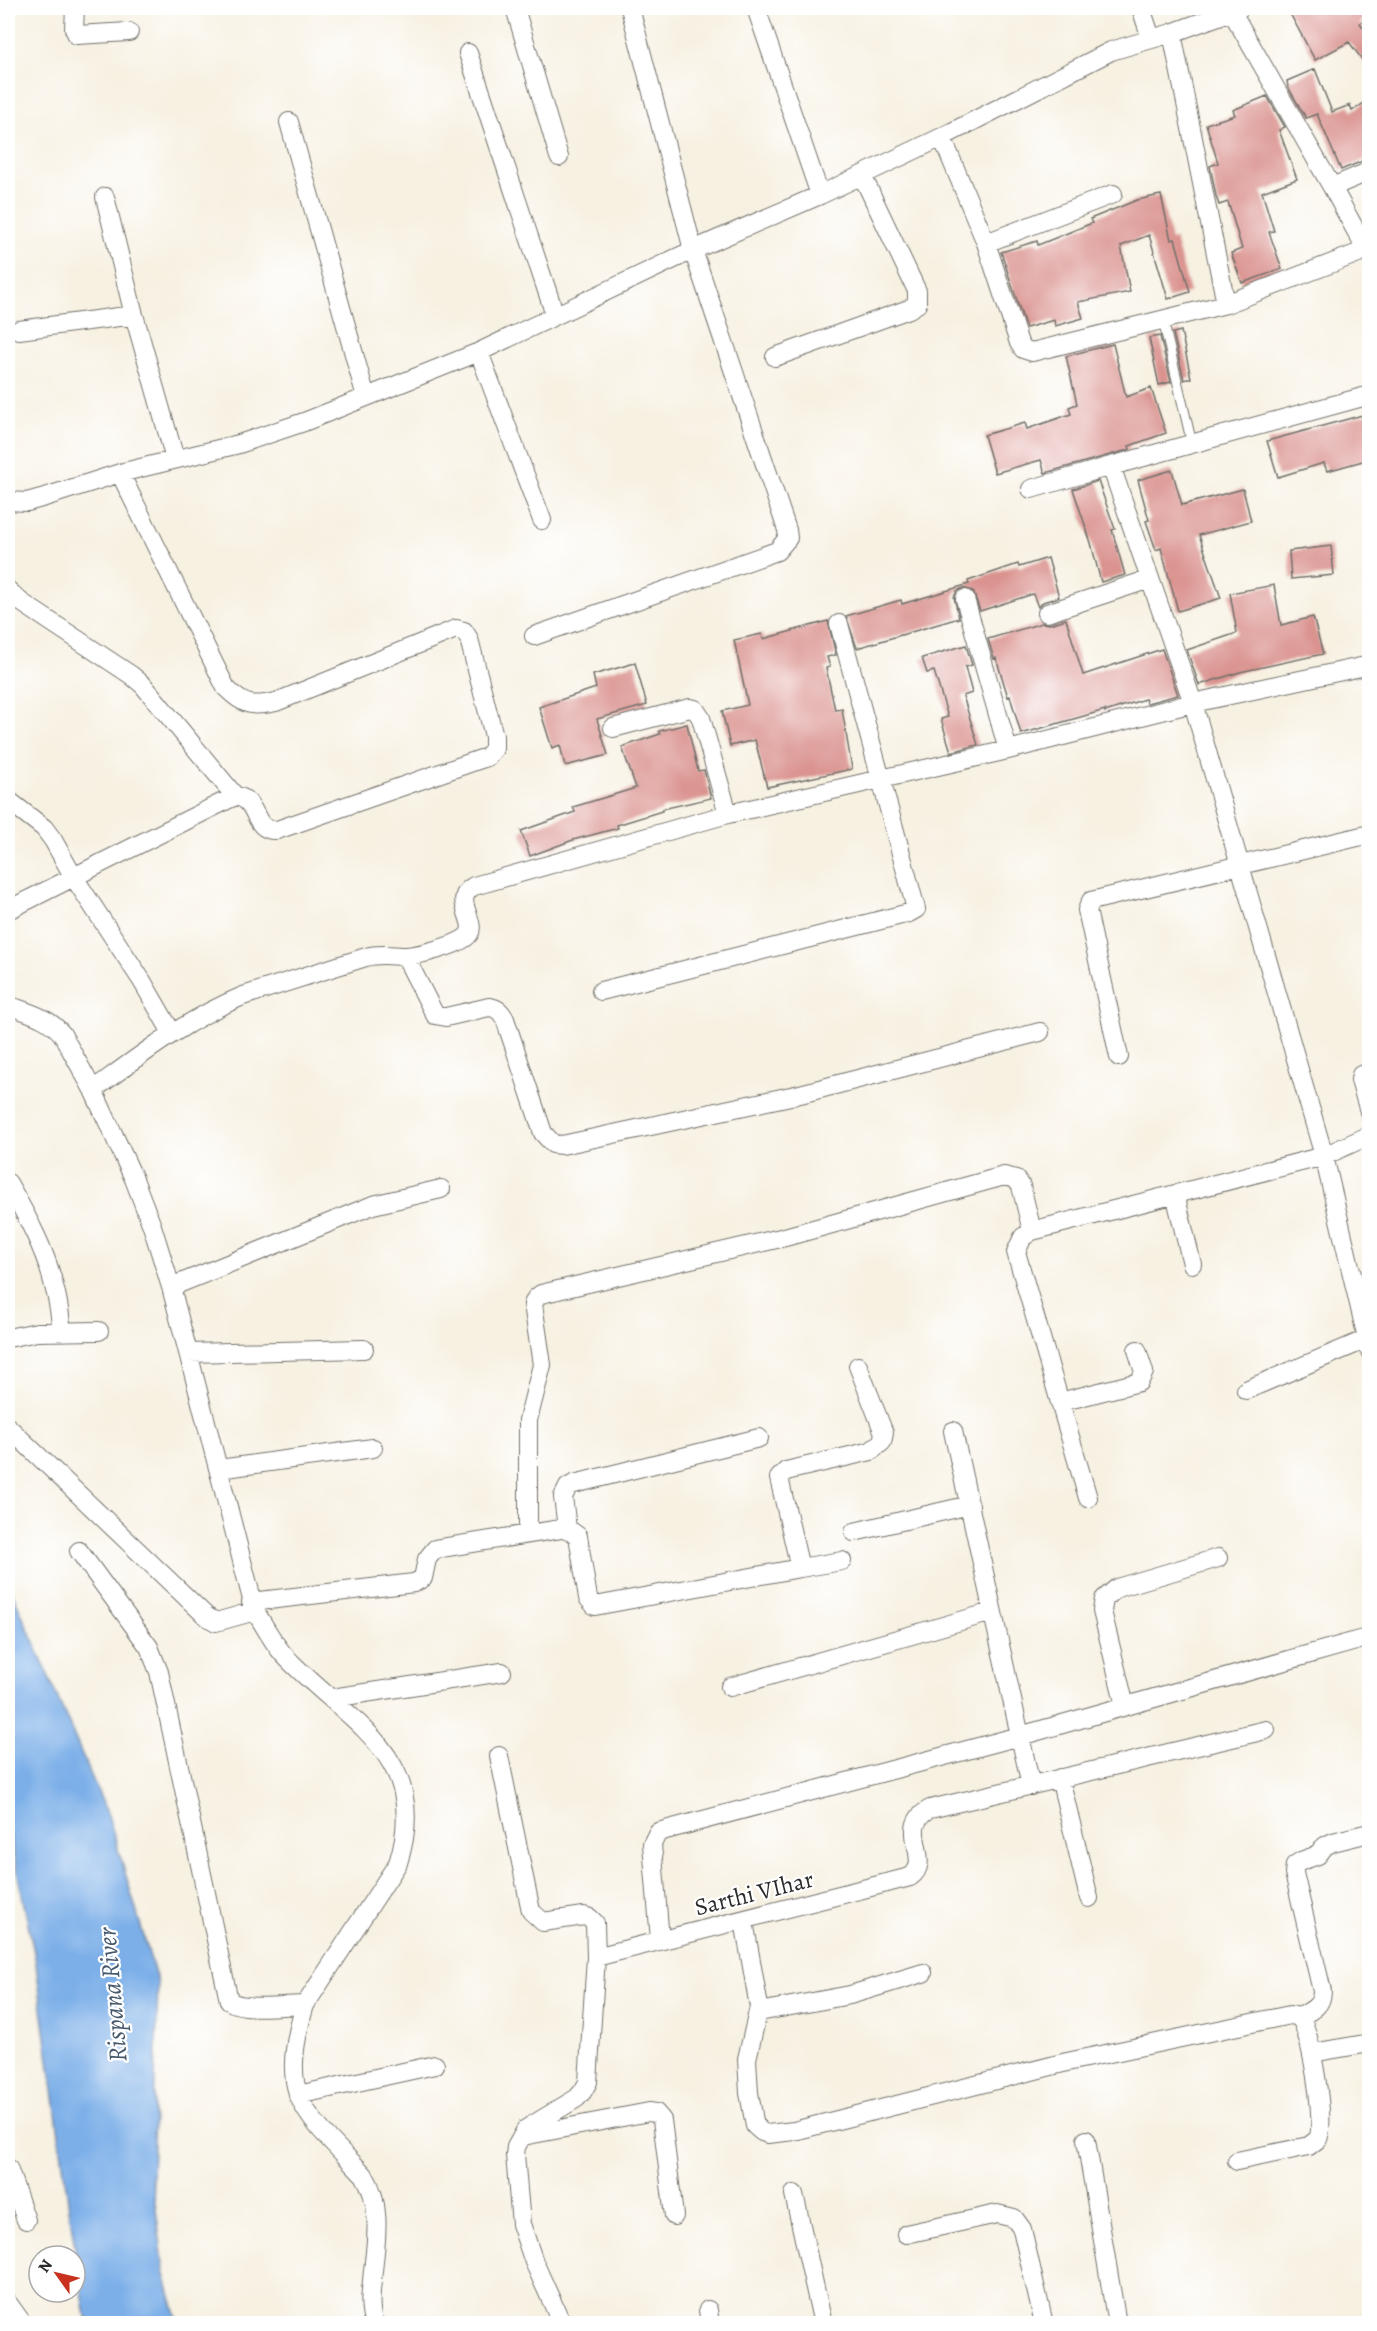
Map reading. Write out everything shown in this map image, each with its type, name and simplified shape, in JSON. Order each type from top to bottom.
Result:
[{"type":"street","points":[[75,8],[74,29],[77,35],[129,32]]},
{"type":"street","points":[[515,8],[559,157]]},
{"type":"street","points":[[534,636],[777,551],[788,538],[788,530],[693,250],[630,8]]},
{"type":"street","points":[[756,8],[820,195]]},
{"type":"street","points":[[1141,8],[1150,38]]},
{"type":"street","points":[[8,501],[27,502],[120,473],[239,444],[304,422],[479,352],[693,250],[820,195],[942,138],[1111,51],[1172,33],[1236,10],[1362,242],[1361,252],[1226,304],[1027,351],[1019,344],[986,243],[942,138]]},
{"type":"street","points":[[1172,33],[1226,304]]},
{"type":"street","points":[[468,53],[555,315]]},
{"type":"street","points":[[288,122],[366,397]]},
{"type":"street","points":[[1332,187],[1370,171]]},
{"type":"street","points":[[775,357],[909,309],[917,304],[917,291],[862,175]]},
{"type":"street","points":[[986,243],[1113,194]]},
{"type":"street","points":[[105,197],[134,315],[175,459]]},
{"type":"street","points":[[19,330],[134,315]]},
{"type":"street","points":[[479,352],[542,520]]},
{"type":"street","points":[[1031,489],[1370,394]]},
{"type":"street","points":[[1111,466],[1193,703],[1324,1156],[1368,1345],[1246,1390]]},
{"type":"street","points":[[8,910],[236,796],[249,801],[265,828],[277,830],[487,757],[494,749],[494,736],[469,639],[464,631],[456,629],[276,702],[258,706],[238,700],[226,688],[120,473]]},
{"type":"street","points":[[1047,613],[1150,579]]},
{"type":"street","points":[[8,590],[21,602],[143,685],[236,796]]},
{"type":"street","points":[[964,599],[1008,750]]},
{"type":"street","points":[[601,991],[914,911],[916,904],[839,624]]},
{"type":"street","points":[[93,1090],[172,1033],[243,996],[366,957],[385,954],[405,956],[418,954],[466,937],[471,927],[464,896],[467,890],[474,886],[728,814],[1008,750],[1193,703],[1370,665]]},
{"type":"street","points":[[614,728],[690,708],[695,709],[702,718],[728,814]]},
{"type":"street","points":[[8,800],[44,828],[142,981],[172,1033]]},
{"type":"street","points":[[1119,1057],[1087,910],[1088,904],[1094,899],[1370,834]]},
{"type":"street","points":[[405,956],[435,1015],[446,1017],[489,1007],[501,1012],[543,1133],[553,1144],[562,1145],[800,1094],[1040,1032]]},
{"type":"street","points":[[8,1005],[55,1026],[69,1045],[93,1090],[143,1200],[189,1353],[253,1606],[283,1653],[370,1734],[392,1763],[402,1787],[407,1814],[405,1839],[398,1863],[305,2005],[298,2029],[296,2049],[295,2075],[298,2095],[305,2110],[364,2175],[372,2187],[377,2227],[370,2301],[374,2324]]},
{"type":"street","points":[[1370,1072],[1361,1075],[1360,1080],[1370,1115]]},
{"type":"street","points":[[1088,1497],[1016,1252],[1023,1237],[1032,1231],[1324,1156],[1370,1135]]},
{"type":"street","points":[[528,1533],[528,1420],[542,1365],[533,1304],[541,1294],[785,1237],[1004,1176],[1016,1179],[1021,1186],[1032,1231]]},
{"type":"street","points":[[8,1183],[38,1241],[49,1268],[62,1331]]},
{"type":"street","points":[[171,1287],[373,1205],[441,1188]]},
{"type":"street","points":[[1175,1194],[1192,1264]]},
{"type":"street","points":[[8,1338],[37,1332],[99,1331]]},
{"type":"street","points":[[189,1353],[364,1349]]},
{"type":"street","points":[[1060,1401],[1139,1382],[1144,1372],[1137,1350]]},
{"type":"street","points":[[800,1568],[779,1478],[786,1471],[871,1450],[882,1442],[884,1433],[858,1366]]},
{"type":"street","points":[[8,1427],[206,1616],[216,1622],[253,1606],[414,1583],[423,1578],[427,1559],[435,1549],[567,1528],[578,1536],[588,1598],[595,1606],[842,1561]]},
{"type":"street","points":[[953,1431],[1031,1786]]},
{"type":"street","points":[[567,1528],[563,1497],[568,1487],[574,1484],[759,1438]]},
{"type":"street","points":[[219,1469],[374,1448]]},
{"type":"street","points":[[854,1532],[970,1505]]},
{"type":"street","points":[[79,1551],[149,1647],[159,1672],[229,2001],[247,2006],[305,2005]]},
{"type":"street","points":[[1125,1706],[1102,1611],[1104,1599],[1117,1588],[1218,1558]]},
{"type":"street","points":[[730,1687],[992,1612]]},
{"type":"street","points":[[660,1940],[652,1844],[658,1832],[1020,1736],[1370,1637]]},
{"type":"street","points":[[332,1698],[502,1672]]},
{"type":"street","name":"Sarthi VIhar","points":[[596,1957],[910,1877],[918,1869],[919,1862],[915,1822],[921,1814],[930,1809],[1266,1730]]},
{"type":"street","points":[[499,1756],[531,1911],[543,1922],[584,1916],[595,1923],[596,1957],[588,2082],[584,2091],[577,2098],[526,2129],[516,2147],[515,2155],[521,2224],[534,2262],[562,2324]]},
{"type":"street","points":[[1060,1778],[1089,1898]]},
{"type":"street","points":[[744,1921],[759,2012],[750,2040],[747,2076],[755,2126],[768,2134],[794,2131],[1067,2062],[1290,2015],[1300,2017],[1318,2006],[1321,2002],[1322,1991],[1299,1898],[1294,1873],[1295,1865],[1318,1855],[1333,1842],[1365,1834]]},
{"type":"street","points":[[759,2012],[850,1995],[923,1973]]},
{"type":"street","points":[[1237,2161],[1309,2146],[1318,2139],[1320,2123],[1312,2053],[1308,2033],[1300,2017]]},
{"type":"street","points":[[1312,2053],[1370,2043]]},
{"type":"street","points":[[298,2095],[435,2065]]},
{"type":"street","points":[[521,2136],[650,2112],[656,2113],[662,2120],[674,2216]]},
{"type":"street","points":[[1086,2140],[1117,2324]]},
{"type":"street","points":[[8,2168],[26,2220]]},
{"type":"street","points":[[794,2193],[823,2324]]},
{"type":"street","points":[[906,2234],[997,2214],[1014,2218],[1022,2229],[1044,2324]]},
{"type":"street","points":[[8,2303],[22,2324]]},
{"type":"lane","points":[[1162,320],[1192,444]]},
{"type":"water","name":"Rispana River","points":[[8,1582],[108,1815],[158,1984],[152,2179],[164,2270],[178,2323],[87,2323],[84,2304],[87,2304],[87,2244],[74,2244],[35,1957],[8,1828]]},
{"type":"building","points":[[1287,8],[1370,8],[1370,16],[1360,23],[1370,37],[1370,70],[1349,42],[1315,60]]},
{"type":"building","points":[[1315,69],[1332,112],[1350,105],[1352,111],[1370,99],[1370,158],[1341,170],[1317,114],[1306,118],[1288,87],[1287,81]]},
{"type":"building","points":[[1267,96],[1285,127],[1279,130],[1297,179],[1262,192],[1274,231],[1269,232],[1282,269],[1242,283],[1231,253],[1242,249],[1228,202],[1219,205],[1216,196],[1210,166],[1218,163],[1206,124],[1235,115],[1233,110]]},
{"type":"building","points":[[1161,195],[1171,240],[1175,239],[1190,292],[1168,299],[1149,235],[1121,246],[1130,292],[1078,302],[1083,318],[1055,326],[1054,320],[1026,328],[1001,252],[1037,241],[1038,245],[1092,223],[1090,219],[1137,200]]},
{"type":"building","points":[[1181,331],[1191,378],[1184,380],[1173,333]]},
{"type":"building","points":[[1160,336],[1171,382],[1159,385],[1149,338]]},
{"type":"building","points":[[1113,344],[1126,397],[1151,388],[1166,433],[1129,446],[1128,450],[1045,473],[1041,460],[995,473],[984,435],[1025,423],[1027,429],[1071,414],[1069,407],[1077,404],[1066,356]]},
{"type":"building","points":[[1370,413],[1370,459],[1327,471],[1324,463],[1278,477],[1267,441]]},
{"type":"building","points":[[1172,470],[1182,505],[1243,489],[1251,521],[1199,535],[1221,598],[1178,611],[1161,548],[1156,550],[1146,521],[1149,520],[1138,480]]},
{"type":"building","points":[[1098,481],[1115,529],[1112,530],[1125,575],[1101,582],[1073,489]]},
{"type":"building","points":[[1331,546],[1334,575],[1291,579],[1289,551]]},
{"type":"building","points":[[1048,558],[1059,597],[1043,602],[1038,607],[1033,594],[980,611],[973,591],[963,588],[957,591],[954,597],[959,618],[857,648],[846,616],[901,600],[902,604],[969,584],[968,581],[1018,564],[1019,567]]},
{"type":"building","points":[[1274,585],[1281,625],[1313,617],[1323,654],[1240,672],[1199,685],[1187,650],[1237,633],[1230,593]]},
{"type":"building","points":[[1066,619],[1083,675],[1162,649],[1178,695],[1147,703],[1145,699],[1021,734],[1010,696],[1008,697],[988,639],[1042,623],[1050,624]]},
{"type":"building","points":[[828,621],[836,655],[827,657],[830,667],[826,668],[835,710],[842,709],[852,769],[767,787],[755,740],[730,746],[722,711],[748,705],[734,640],[762,634],[763,639]]},
{"type":"building","points":[[966,645],[972,665],[965,667],[972,693],[963,696],[978,745],[951,752],[941,719],[948,717],[934,671],[927,673],[922,658]]},
{"type":"building","points":[[635,663],[647,705],[597,719],[608,755],[565,766],[560,745],[552,748],[539,707],[596,688],[593,675]]},
{"type":"building","points":[[687,724],[698,771],[704,770],[711,798],[662,809],[662,811],[617,825],[618,828],[573,840],[530,856],[521,831],[575,812],[573,807],[636,788],[622,747],[660,734],[659,731]]}]
